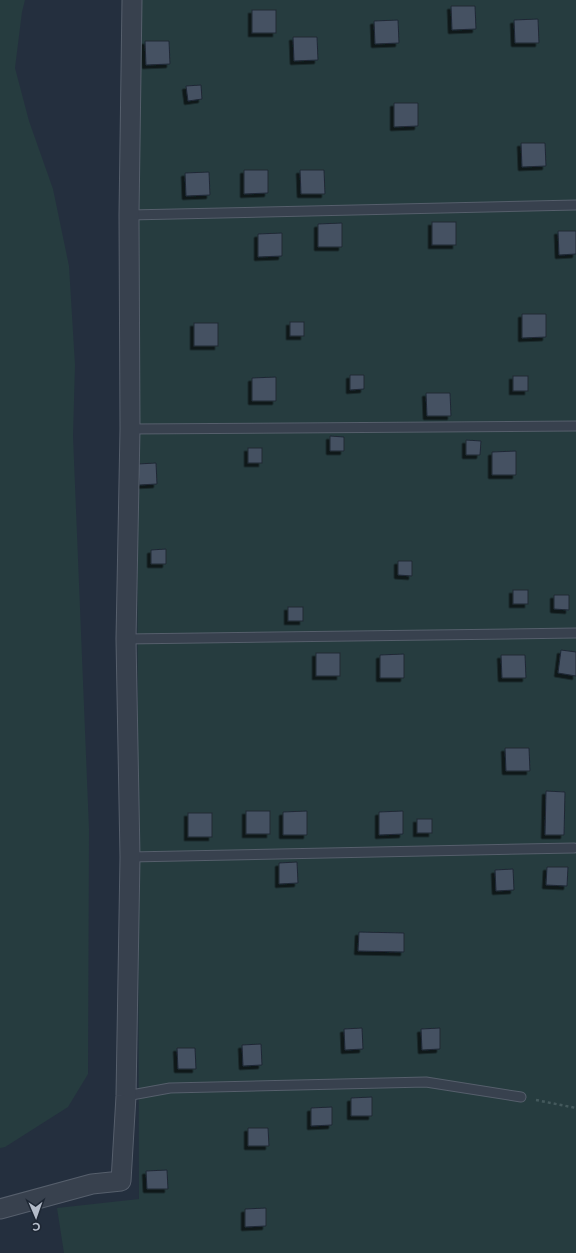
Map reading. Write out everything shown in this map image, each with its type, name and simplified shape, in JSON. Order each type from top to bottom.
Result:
[{"type":"street","points":[[0,1209],[92,1184],[122,1181],[126,1096],[130,857],[126,639],[130,429],[129,215],[132,0]]},
{"type":"lane","points":[[129,215],[576,205]]},
{"type":"lane","points":[[130,429],[576,426]]},
{"type":"lane","points":[[126,639],[559,632],[576,633]]},
{"type":"lane","points":[[130,857],[574,848]]},
{"type":"lane","points":[[126,1096],[170,1088],[426,1082],[521,1097]]},
{"type":"path","points":[[521,1097],[576,1108]]},
{"type":"green space","points":[[0,0],[25,0],[22,12],[15,68],[29,121],[53,189],[69,266],[75,365],[73,436],[89,829],[88,1074],[68,1107],[5,1147],[0,1148]]},
{"type":"green space","points":[[136,0],[576,0],[576,1253],[64,1253],[57,1208],[139,1199]]},
{"type":"building","points":[[451,6],[475,6],[476,29],[452,30]]},
{"type":"building","points":[[252,10],[276,10],[276,33],[252,33]]},
{"type":"building","points":[[538,19],[539,43],[515,43],[514,20]]},
{"type":"building","points":[[398,20],[399,43],[375,44],[374,21]]},
{"type":"building","points":[[293,37],[317,37],[318,60],[294,61]]},
{"type":"building","points":[[145,41],[169,41],[170,64],[146,65]]},
{"type":"building","points":[[201,85],[202,99],[188,101],[186,86]]},
{"type":"building","points":[[394,103],[418,103],[418,126],[394,127]]},
{"type":"building","points":[[521,143],[545,143],[546,166],[522,167]]},
{"type":"building","points":[[244,170],[268,170],[268,193],[244,194]]},
{"type":"building","points":[[300,170],[324,170],[325,194],[301,194]]},
{"type":"building","points":[[209,172],[210,195],[186,196],[185,173]]},
{"type":"building","points":[[432,222],[456,222],[456,245],[432,245]]},
{"type":"building","points":[[342,223],[342,247],[318,247],[318,224]]},
{"type":"building","points":[[558,231],[576,231],[576,254],[559,255]]},
{"type":"building","points":[[282,233],[282,256],[258,257],[258,234]]},
{"type":"building","points":[[522,314],[546,314],[546,337],[522,338]]},
{"type":"building","points":[[290,322],[304,322],[304,336],[290,336]]},
{"type":"building","points":[[194,323],[218,323],[218,346],[194,346]]},
{"type":"building","points":[[350,375],[364,375],[364,389],[350,390]]},
{"type":"building","points":[[513,376],[528,376],[528,391],[513,391]]},
{"type":"building","points":[[276,377],[276,401],[252,401],[252,378]]},
{"type":"building","points":[[426,393],[450,393],[451,416],[427,416]]},
{"type":"building","points":[[330,436],[344,437],[344,451],[330,451]]},
{"type":"building","points":[[466,440],[481,441],[480,455],[466,455]]},
{"type":"building","points":[[248,448],[262,448],[262,463],[248,463]]},
{"type":"building","points":[[516,451],[516,475],[492,475],[492,452]]},
{"type":"building","points":[[156,463],[157,484],[139,485],[138,464]]},
{"type":"building","points":[[166,549],[166,564],[151,564],[151,550]]},
{"type":"building","points":[[398,561],[412,561],[412,576],[398,575]]},
{"type":"building","points":[[513,590],[528,590],[528,604],[513,604]]},
{"type":"building","points":[[554,595],[569,595],[569,610],[554,609]]},
{"type":"building","points":[[288,607],[303,607],[303,621],[288,621]]},
{"type":"building","points":[[561,650],[576,652],[576,676],[558,673]]},
{"type":"building","points":[[316,653],[340,653],[340,676],[316,676]]},
{"type":"building","points":[[404,654],[404,678],[380,678],[380,655]]},
{"type":"building","points":[[501,655],[525,655],[526,678],[502,678]]},
{"type":"building","points":[[505,748],[529,748],[530,771],[506,771]]},
{"type":"building","points":[[546,791],[565,792],[564,835],[545,835]]},
{"type":"building","points":[[246,811],[270,811],[270,834],[246,834]]},
{"type":"building","points":[[307,811],[307,835],[283,835],[283,812]]},
{"type":"building","points":[[403,811],[403,834],[379,835],[379,812]]},
{"type":"building","points":[[188,813],[212,813],[212,837],[188,837]]},
{"type":"building","points":[[417,819],[432,819],[432,833],[417,833]]},
{"type":"building","points":[[297,862],[298,883],[279,884],[279,863]]},
{"type":"building","points":[[547,867],[568,867],[567,886],[546,885]]},
{"type":"building","points":[[513,869],[514,890],[496,891],[495,870]]},
{"type":"building","points":[[359,932],[404,933],[404,952],[358,951]]},
{"type":"building","points":[[362,1028],[363,1049],[345,1050],[344,1029]]},
{"type":"building","points":[[440,1028],[440,1049],[422,1050],[421,1029]]},
{"type":"building","points":[[261,1044],[262,1065],[243,1066],[242,1045]]},
{"type":"building","points":[[177,1048],[195,1048],[196,1069],[178,1069]]},
{"type":"building","points":[[372,1097],[372,1116],[351,1116],[351,1098]]},
{"type":"building","points":[[332,1107],[332,1125],[311,1126],[311,1108]]},
{"type":"building","points":[[248,1128],[268,1128],[269,1146],[248,1146]]},
{"type":"building","points":[[167,1170],[168,1189],[147,1189],[146,1171]]},
{"type":"building","points":[[266,1208],[266,1226],[245,1227],[245,1209]]}]
